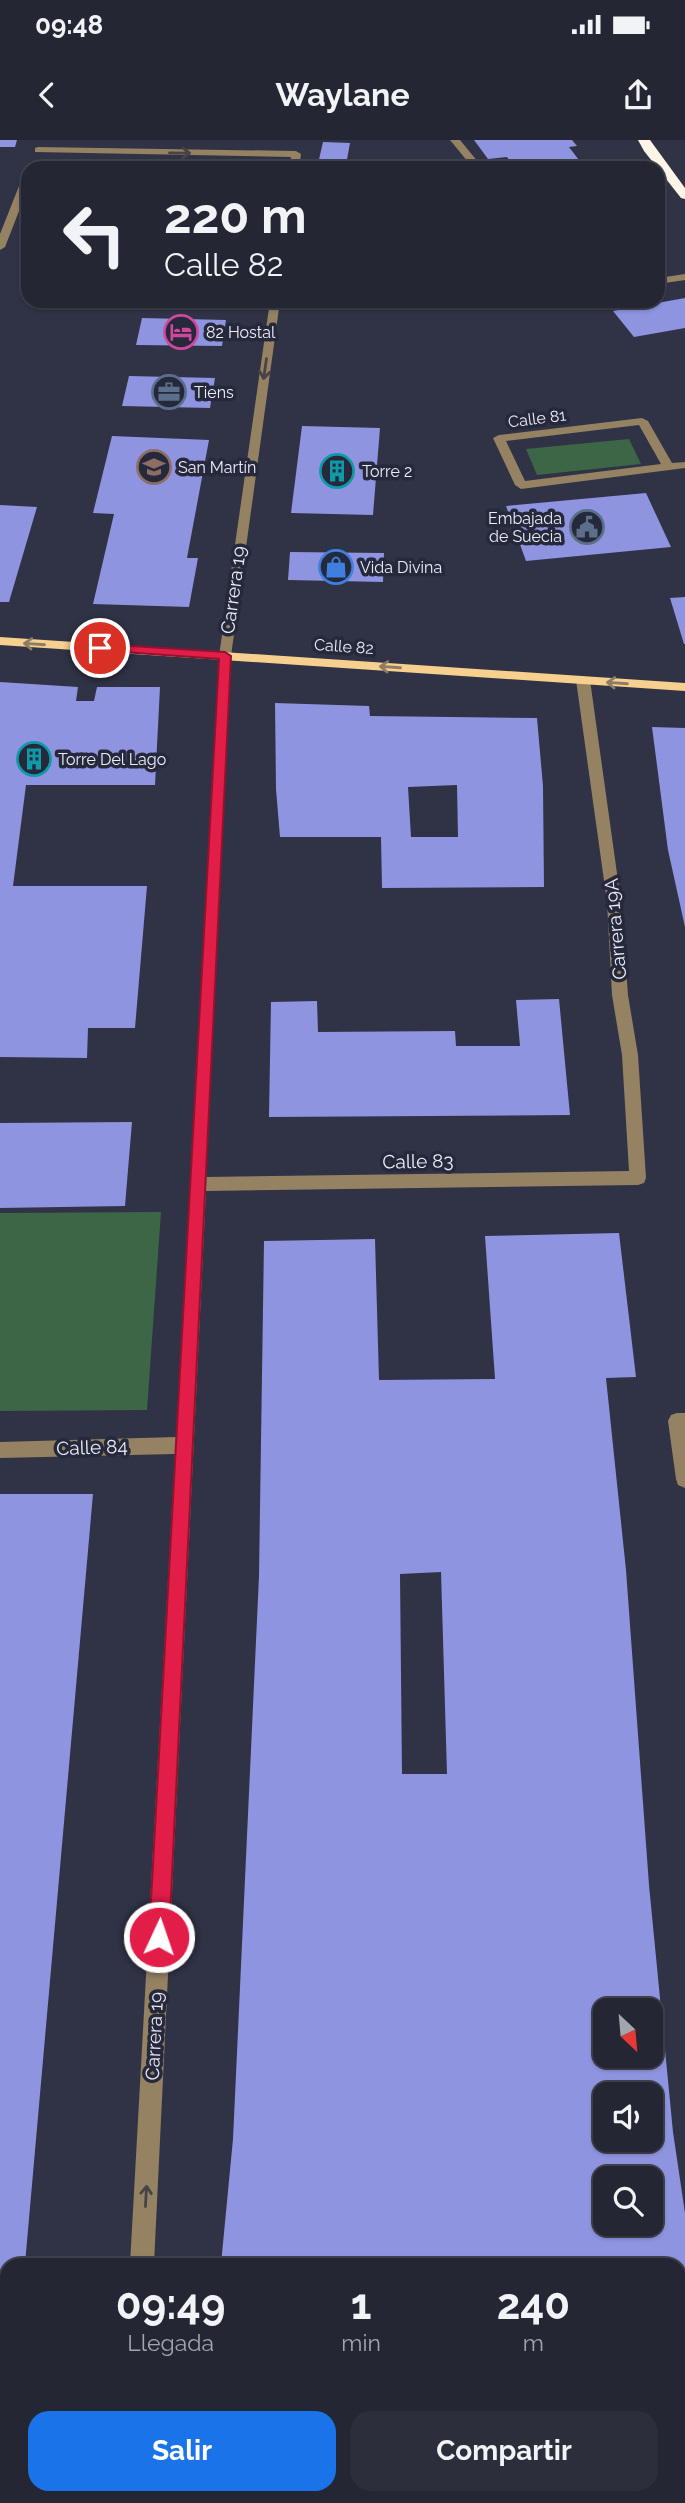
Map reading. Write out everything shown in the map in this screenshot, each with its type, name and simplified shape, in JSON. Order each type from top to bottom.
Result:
[{"type":"highway","points":[[644,143],[658,161]]},
{"type":"highway","points":[[665,170],[685,196]]},
{"type":"main road","name":"Calle 82","points":[[0,641],[685,687]]},
{"type":"street","points":[[455,140],[472,161]]},
{"type":"street","points":[[38,150],[296,154],[295,161]]},
{"type":"street","points":[[0,247],[21,194]]},
{"type":"street","points":[[665,280],[685,277]]},
{"type":"street","name":"Carrera 19","points":[[142,2258],[225,656],[274,308]]},
{"type":"street","name":"Calle 81","points":[[668,467],[642,421],[499,438],[521,485],[685,465]]},
{"type":"street","name":"Carrera 19A","points":[[583,680],[614,902],[620,995],[630,1055],[638,1178]]},
{"type":"street","name":"Calle 83","points":[[198,1184],[638,1178]]},
{"type":"street","points":[[681,1421],[685,1479]]},
{"type":"street","name":"Calle 84","points":[[0,1450],[184,1445]]},
{"type":"green space","points":[[629,439],[641,464],[537,475],[526,449]]},
{"type":"green space","points":[[161,1212],[147,1410],[0,1411],[0,1213]]},
{"type":"building","points":[[0,140],[17,140],[15,147],[0,147]]},
{"type":"building","points":[[474,140],[572,140],[577,146],[569,147],[580,161],[510,161],[507,157],[488,159]]},
{"type":"building","points":[[323,142],[350,143],[347,161],[319,161]]},
{"type":"building","points":[[685,298],[685,328],[634,337],[613,311],[665,308],[665,302]]},
{"type":"building","name":"82 Hostal","points":[[142,318],[226,320],[222,346],[136,345]]},
{"type":"building","name":"Tiens","points":[[129,376],[215,378],[210,408],[122,406]]},
{"type":"building","name":"Torre 2","points":[[302,426],[380,428],[373,515],[291,513]]},
{"type":"building","name":"San Martín","points":[[112,436],[209,440],[187,558],[198,558],[189,607],[93,604],[114,514],[93,513]]},
{"type":"building","name":"Embajada de Suecia","points":[[646,493],[671,547],[526,561],[506,506]]},
{"type":"building","points":[[0,505],[37,507],[9,602],[0,602]]},
{"type":"building","name":"Vida Divina","points":[[290,552],[384,553],[383,582],[288,580]]},
{"type":"building","points":[[685,597],[685,644],[684,644],[670,598]]},
{"type":"building","points":[[0,682],[78,687],[76,701],[94,701],[97,687],[160,687],[155,785],[26,785],[13,886],[147,886],[135,1028],[88,1028],[87,1058],[0,1057]]},
{"type":"building","points":[[275,703],[369,706],[370,716],[537,718],[543,786],[544,887],[382,888],[381,837],[280,837],[276,789]],"holes":[[[457,785],[458,837],[411,837],[408,787]]]},
{"type":"building","points":[[652,727],[685,728],[685,927],[668,850]]},
{"type":"building","points":[[559,999],[570,1115],[269,1117],[271,1002],[317,1001],[318,1032],[455,1031],[456,1046],[520,1046],[516,1000]]},
{"type":"building","points":[[132,1122],[125,1206],[0,1208],[0,1123]]},
{"type":"building","points":[[619,1233],[636,1377],[606,1378],[626,1570],[660,1998],[593,1998],[593,2068],[663,2068],[663,2029],[673,2132],[685,2213],[685,2258],[222,2258],[233,2139],[259,1576],[264,1241],[375,1239],[379,1380],[495,1379],[485,1236]],"holes":[[[441,1572],[447,1774],[402,1774],[400,1574]]]},
{"type":"building","points":[[0,1494],[93,1494],[26,2258],[0,2258]]},
{"type":"place","name":"82 Hostal","points":[[181,332]]},
{"type":"place","name":"Tiens","points":[[169,392]]},
{"type":"place","name":"San Martín","points":[[154,467]]},
{"type":"place","name":"Torre 2","points":[[337,471]]},
{"type":"place","name":"Embajada de Suecia","points":[[587,527]]},
{"type":"place","name":"Vida Divina","points":[[336,567]]},
{"type":"place","name":"Torre Del Lago","points":[[34,759]]},
{"type":"route","points":[[100,648],[225,656],[159,1937]]}]
